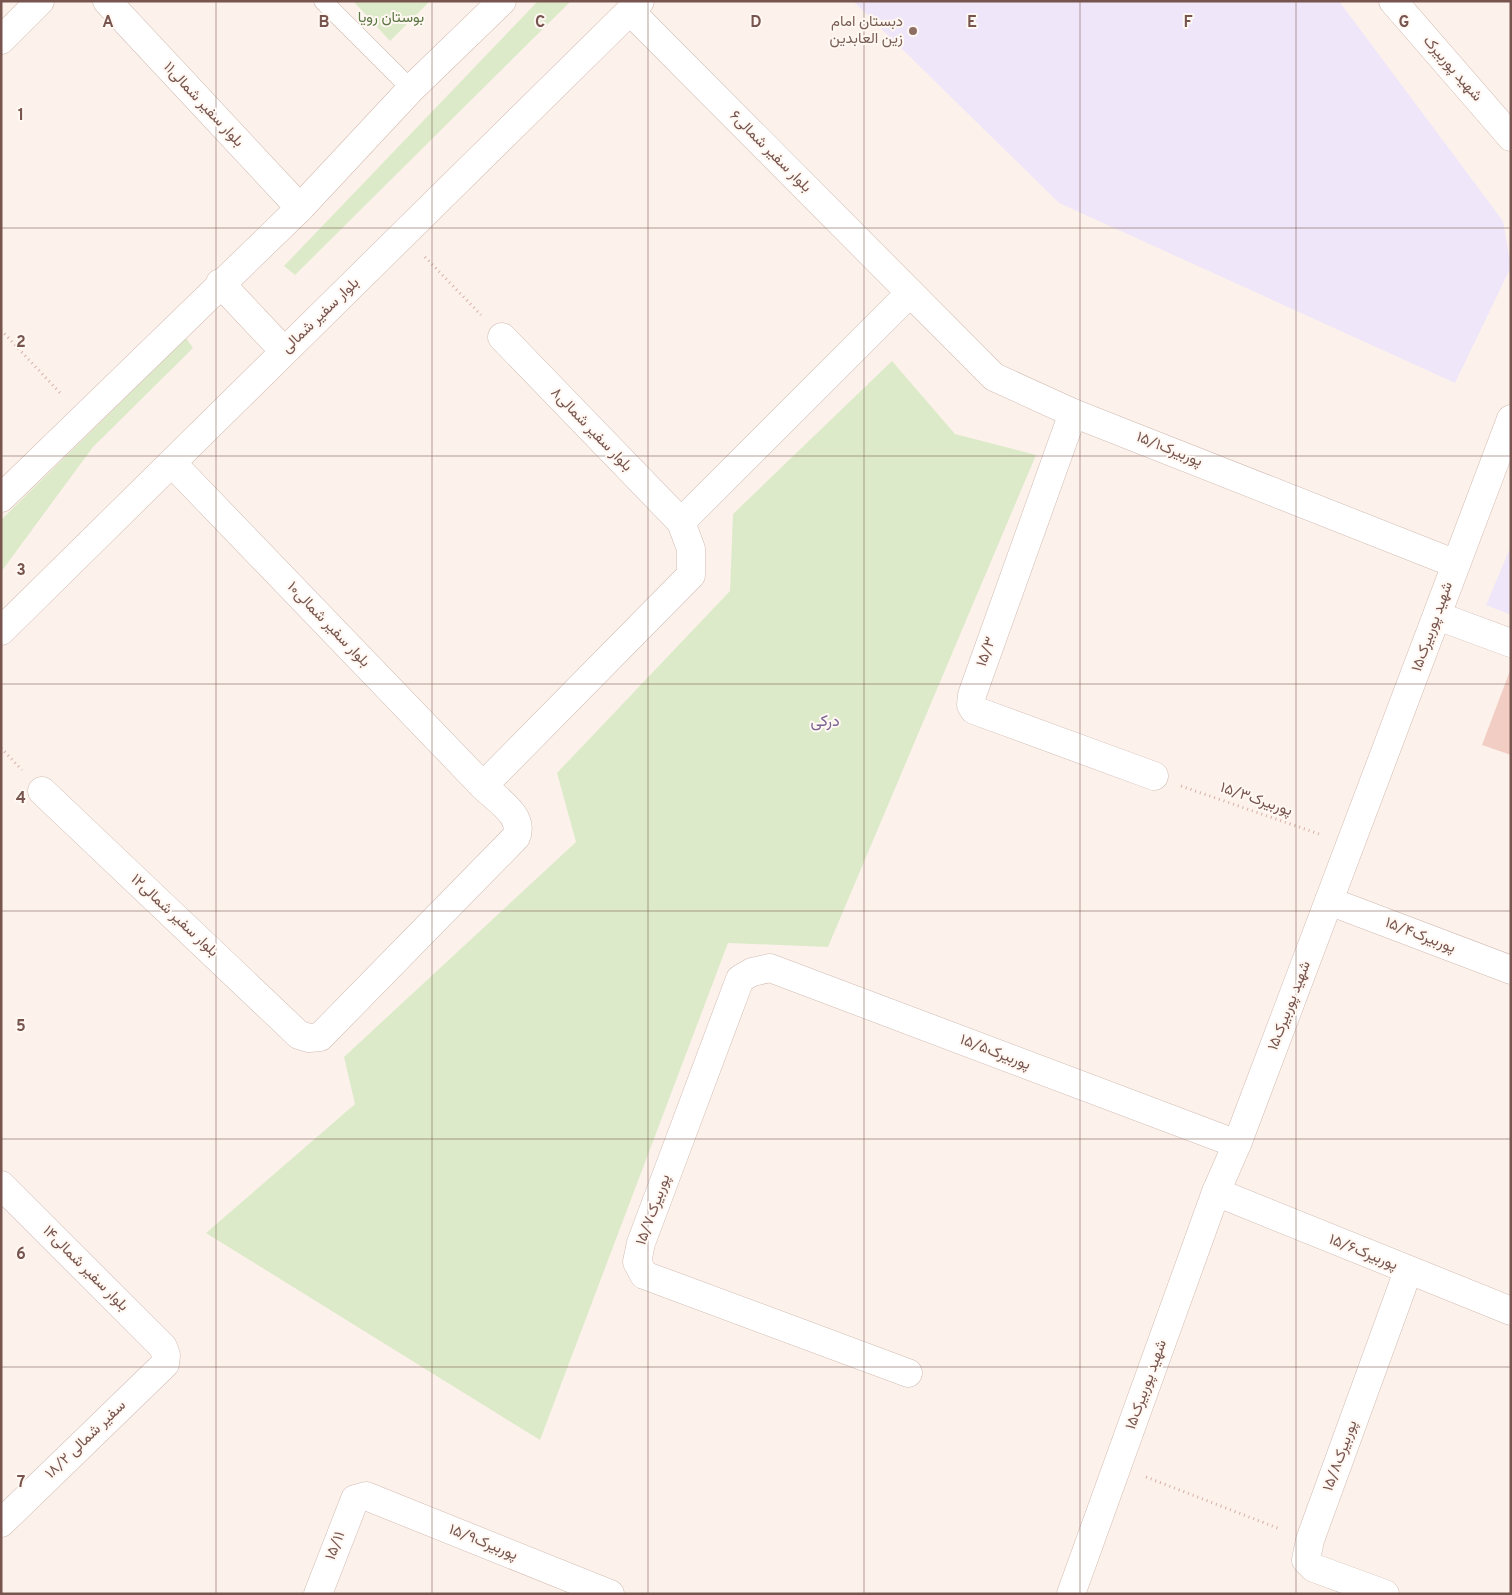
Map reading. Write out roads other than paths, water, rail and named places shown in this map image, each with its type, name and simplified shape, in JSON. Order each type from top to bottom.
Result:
[{"type":"street","points":[[1,40],[40,1]]},
{"type":"street","name":"بلوار سفیر شمالی۱۱","points":[[107,1],[300,208]]},
{"type":"street","points":[[1,498],[220,283],[300,208],[412,89],[502,1]]},
{"type":"street","name":"شهید پوربیرک","points":[[1393,1],[1511,137]]},
{"type":"street","name":"بلوار سفیر شمالی","points":[[1,631],[635,6]]},
{"type":"street","name":"بلوار سفیر شمالی۶","points":[[635,6],[910,293]]},
{"type":"street","points":[[220,283],[284,351]]},
{"type":"street","points":[[483,786],[691,575],[691,549],[680,522],[910,293]]},
{"type":"street","name":"پوربیرک۱۵/۱","points":[[910,293],[994,377],[1073,413],[1456,564]]},
{"type":"street","name":"بلوار سفیر شمالی۸","points":[[502,337],[680,522]]},
{"type":"street","name":"۱۵/۳","points":[[1073,413],[972,696],[971,705],[974,710],[1154,776]]},
{"type":"street","name":"شهید پوربیرک۱۵","points":[[1071,1594],[1216,1192],[1237,1144],[1511,419]]},
{"type":"street","name":"بلوار سفیر شمالی۱۰","points":[[172,463],[483,786],[517,818],[520,829],[516,837],[320,1037],[308,1038]]},
{"type":"street","points":[[1438,616],[1511,643]]},
{"type":"street","name":"بلوار سفیر شمالی۱۲","points":[[42,791],[299,1035],[308,1038]]},
{"type":"street","name":"پوربیرک۱۵/۴","points":[[1329,902],[1511,970]]},
{"type":"street","name":"پوربیرک۱۵/۵","points":[[752,972],[770,968],[1237,1144]]},
{"type":"street","name":"پوربیرک۱۵/۷","points":[[752,972],[740,979],[641,1243],[638,1262],[644,1275],[908,1373]]},
{"type":"street","name":"بلوار سفیر شمالی۱۴","points":[[1,1185],[163,1348],[166,1355]]},
{"type":"street","name":"پوربیرک۱۵/۶","points":[[1216,1192],[1511,1311]]},
{"type":"street","name":"پوربیرک۱۵/۸","points":[[1385,1594],[1314,1568],[1306,1560],[1310,1540],[1408,1271]]},
{"type":"street","name":"سفیر شمالی ۱۸/۲","points":[[1,1523],[165,1364],[166,1355]]},
{"type":"street","name":"پوربیرک۱۵/۹","points":[[355,1499],[366,1496],[610,1594]]},
{"type":"street","name":"۱۵/۱۱","points":[[318,1594],[355,1499]]},
{"type":"lane","points":[[323,1],[412,89]]},
{"type":"place","name":"دبستان امام زین العابدین","points":[[913,31]]},
{"type":"district","name":"درکی","points":[[825,722]]},
{"type":"park label","name":"بوستان رویا","points":[[391,18]]}]
